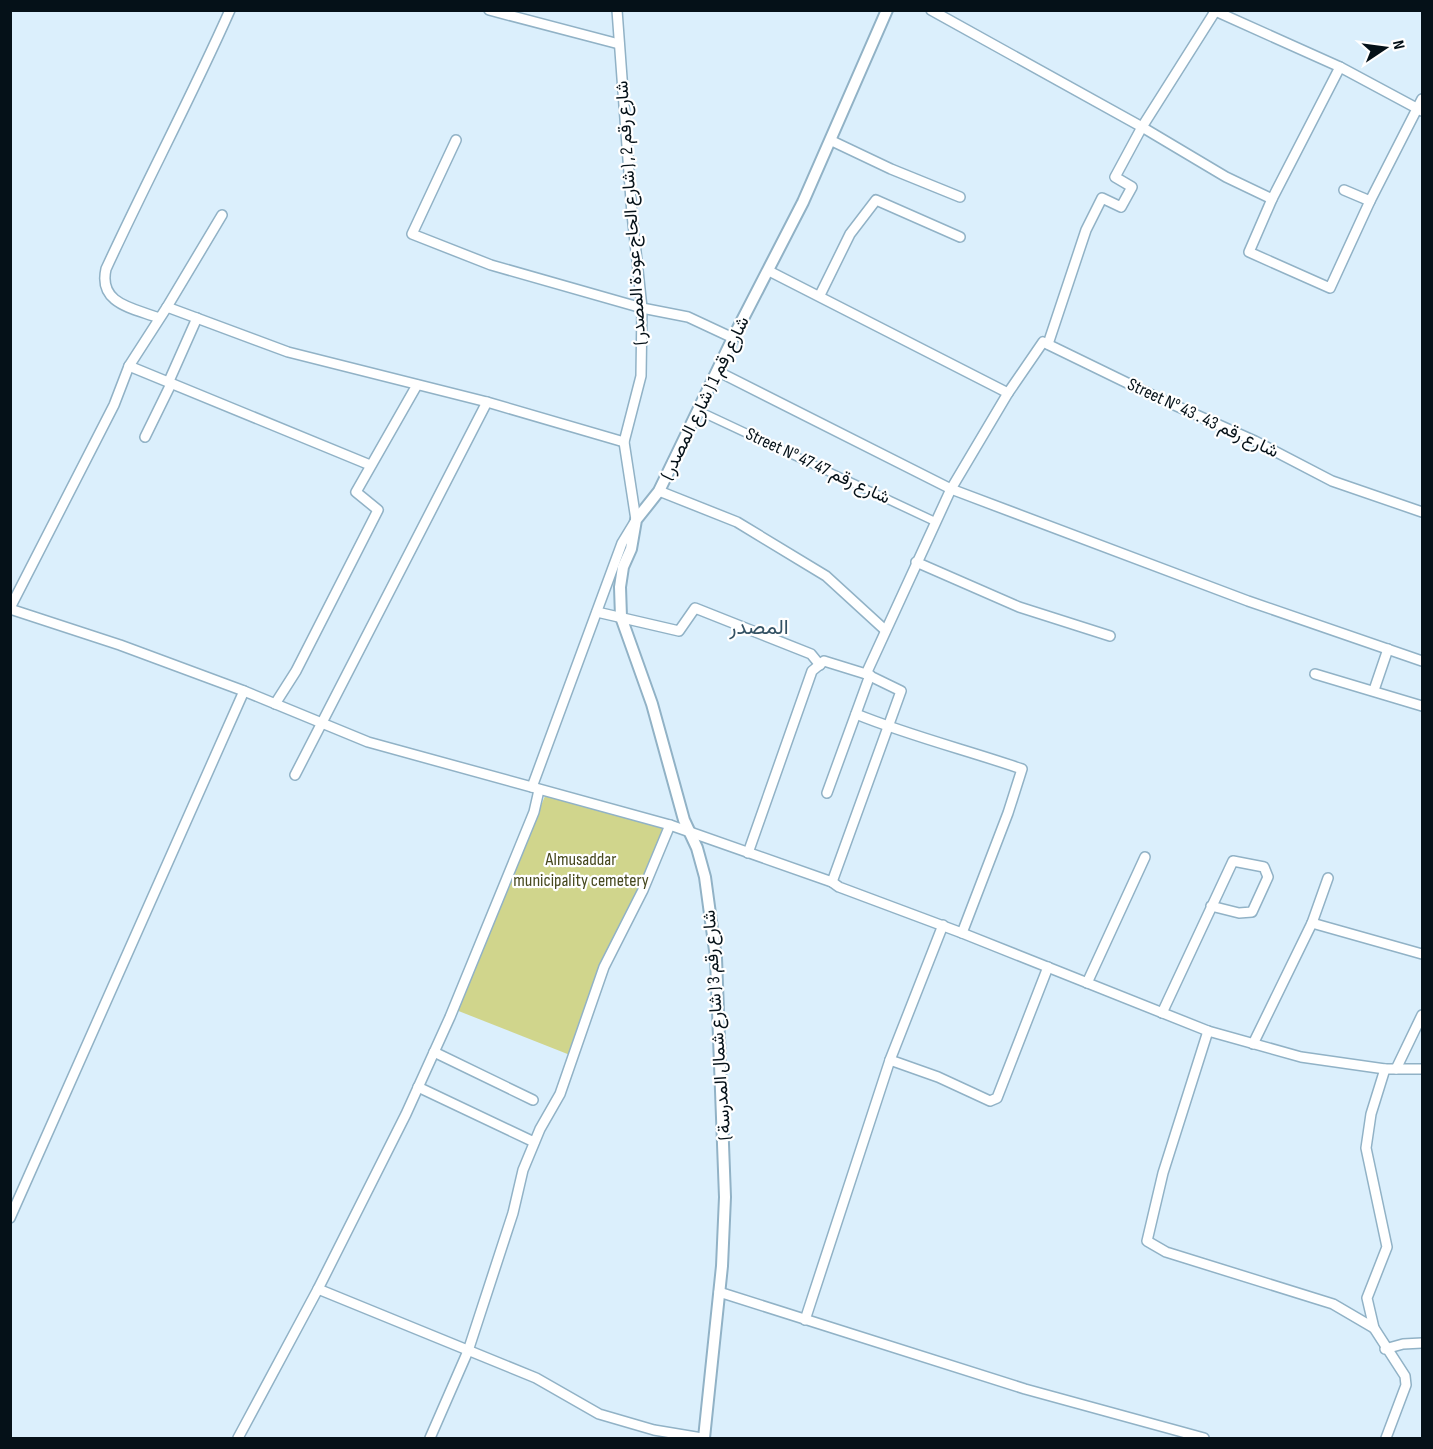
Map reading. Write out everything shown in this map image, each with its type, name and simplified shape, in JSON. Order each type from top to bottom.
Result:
[{"type":"street","points":[[159,318],[124,305],[109,295],[103,282],[106,269],[149,174],[190,101],[230,10]]},
{"type":"street","points":[[489,10],[618,44]]},
{"type":"street","name":"شارع رقم 2 , ( شارع الحاج عودة المصدر )","points":[[617,10],[618,44],[642,308],[641,376],[624,442],[636,520]]},
{"type":"street","name":"شارع رقم 1 ( شارع المصدر )","points":[[238,1438],[318,1288],[434,1052],[534,812],[535,789],[622,543],[659,490],[733,338],[769,271],[832,141],[861,66],[887,10]]},
{"type":"street","points":[[931,10],[1142,127],[1226,177],[1272,199]]},
{"type":"street","points":[[827,793],[885,630],[951,489],[1008,393],[1044,342],[1048,344],[1086,230],[1102,198],[1121,207],[1132,187],[1115,177],[1142,127],[1215,11],[1340,67],[1421,106],[1370,201],[1330,288],[1249,252],[1272,199],[1340,67]]},
{"type":"street","points":[[456,141],[412,234],[491,265],[642,308],[687,317],[733,338]]},
{"type":"street","points":[[832,141],[891,169],[960,197]]},
{"type":"street","points":[[1344,190],[1370,201]]},
{"type":"street","points":[[820,295],[850,234],[876,200],[960,237]]},
{"type":"street","points":[[222,215],[129,366],[114,405],[10,609],[75,628],[244,691],[368,742],[670,825],[748,852],[832,882],[839,887],[943,925],[1208,1030],[1301,1057],[1385,1069],[1422,1069]]},
{"type":"street","points":[[769,271],[820,295],[1008,393]]},
{"type":"street","points":[[167,307],[288,352],[487,402],[624,442]]},
{"type":"street","points":[[146,437],[170,386],[169,381],[197,318]]},
{"type":"street","name":"Street N° 43 . شارع رقم 43","points":[[1048,344],[1154,396],[1255,441],[1332,481],[1422,512]]},
{"type":"street","points":[[129,366],[370,465]]},
{"type":"street","points":[[717,370],[951,489],[1248,601],[1422,662]]},
{"type":"street","points":[[275,704],[296,672],[378,510],[356,492],[417,385]]},
{"type":"street","points":[[295,775],[487,402]]},
{"type":"street","name":"Street N° 47 شارع رقم 47","points":[[699,411],[936,522]]},
{"type":"street","points":[[659,490],[736,522],[826,576],[885,630]]},
{"type":"street","name":"شارع رقم 3 ( شارع شمال المدرسة )","points":[[636,520],[620,587],[621,617],[652,704],[689,833],[697,848],[705,877],[717,969],[725,1197],[719,1292],[703,1438]]},
{"type":"street","points":[[916,562],[1019,607],[1110,636]]},
{"type":"street","points":[[597,612],[679,631],[695,608],[811,654],[820,665]]},
{"type":"street","points":[[1374,690],[1388,649]]},
{"type":"street","points":[[748,852],[812,671],[824,661],[868,675],[901,691],[832,882]]},
{"type":"street","points":[[1316,674],[1422,706]]},
{"type":"street","points":[[10,1218],[244,691]]},
{"type":"street","points":[[856,714],[887,727],[953,745],[1022,769],[1008,813],[962,933]]},
{"type":"street","points":[[430,1438],[468,1351],[513,1213],[523,1170],[534,1142],[560,1094],[604,967],[643,890],[670,825]]},
{"type":"street","points":[[1087,983],[1145,857]]},
{"type":"street","points":[[1162,1012],[1211,906],[1233,861],[1264,867],[1268,877],[1252,912],[1239,914],[1211,906]]},
{"type":"street","points":[[1253,1044],[1312,922],[1328,878]]},
{"type":"street","points":[[1312,922],[1422,954]]},
{"type":"street","points":[[805,1320],[891,1060],[943,925]]},
{"type":"street","points":[[891,1060],[938,1077],[990,1101],[997,1098],[1048,967]]},
{"type":"street","points":[[1396,1069],[1422,1015]]},
{"type":"street","points":[[1208,1030],[1170,1151],[1147,1241],[1166,1252],[1334,1304],[1374,1328]]},
{"type":"street","points":[[434,1052],[533,1100]]},
{"type":"street","points":[[1385,1069],[1371,1114],[1366,1148],[1387,1247],[1367,1298],[1374,1328],[1385,1349],[1405,1376],[1406,1385],[1386,1438]]},
{"type":"street","points":[[418,1087],[534,1142]]},
{"type":"street","points":[[318,1288],[536,1378],[599,1414],[654,1430],[703,1438]]},
{"type":"street","points":[[719,1292],[1028,1390],[1204,1438]]},
{"type":"street","points":[[1385,1349],[1403,1344],[1422,1343]]},
{"type":"green space","name":"Almusaddar municipality cemetery","points":[[553,795],[667,829],[570,1055],[456,1010],[545,796]]},
{"type":"district","name":"المصدر","points":[[759,627]]}]
